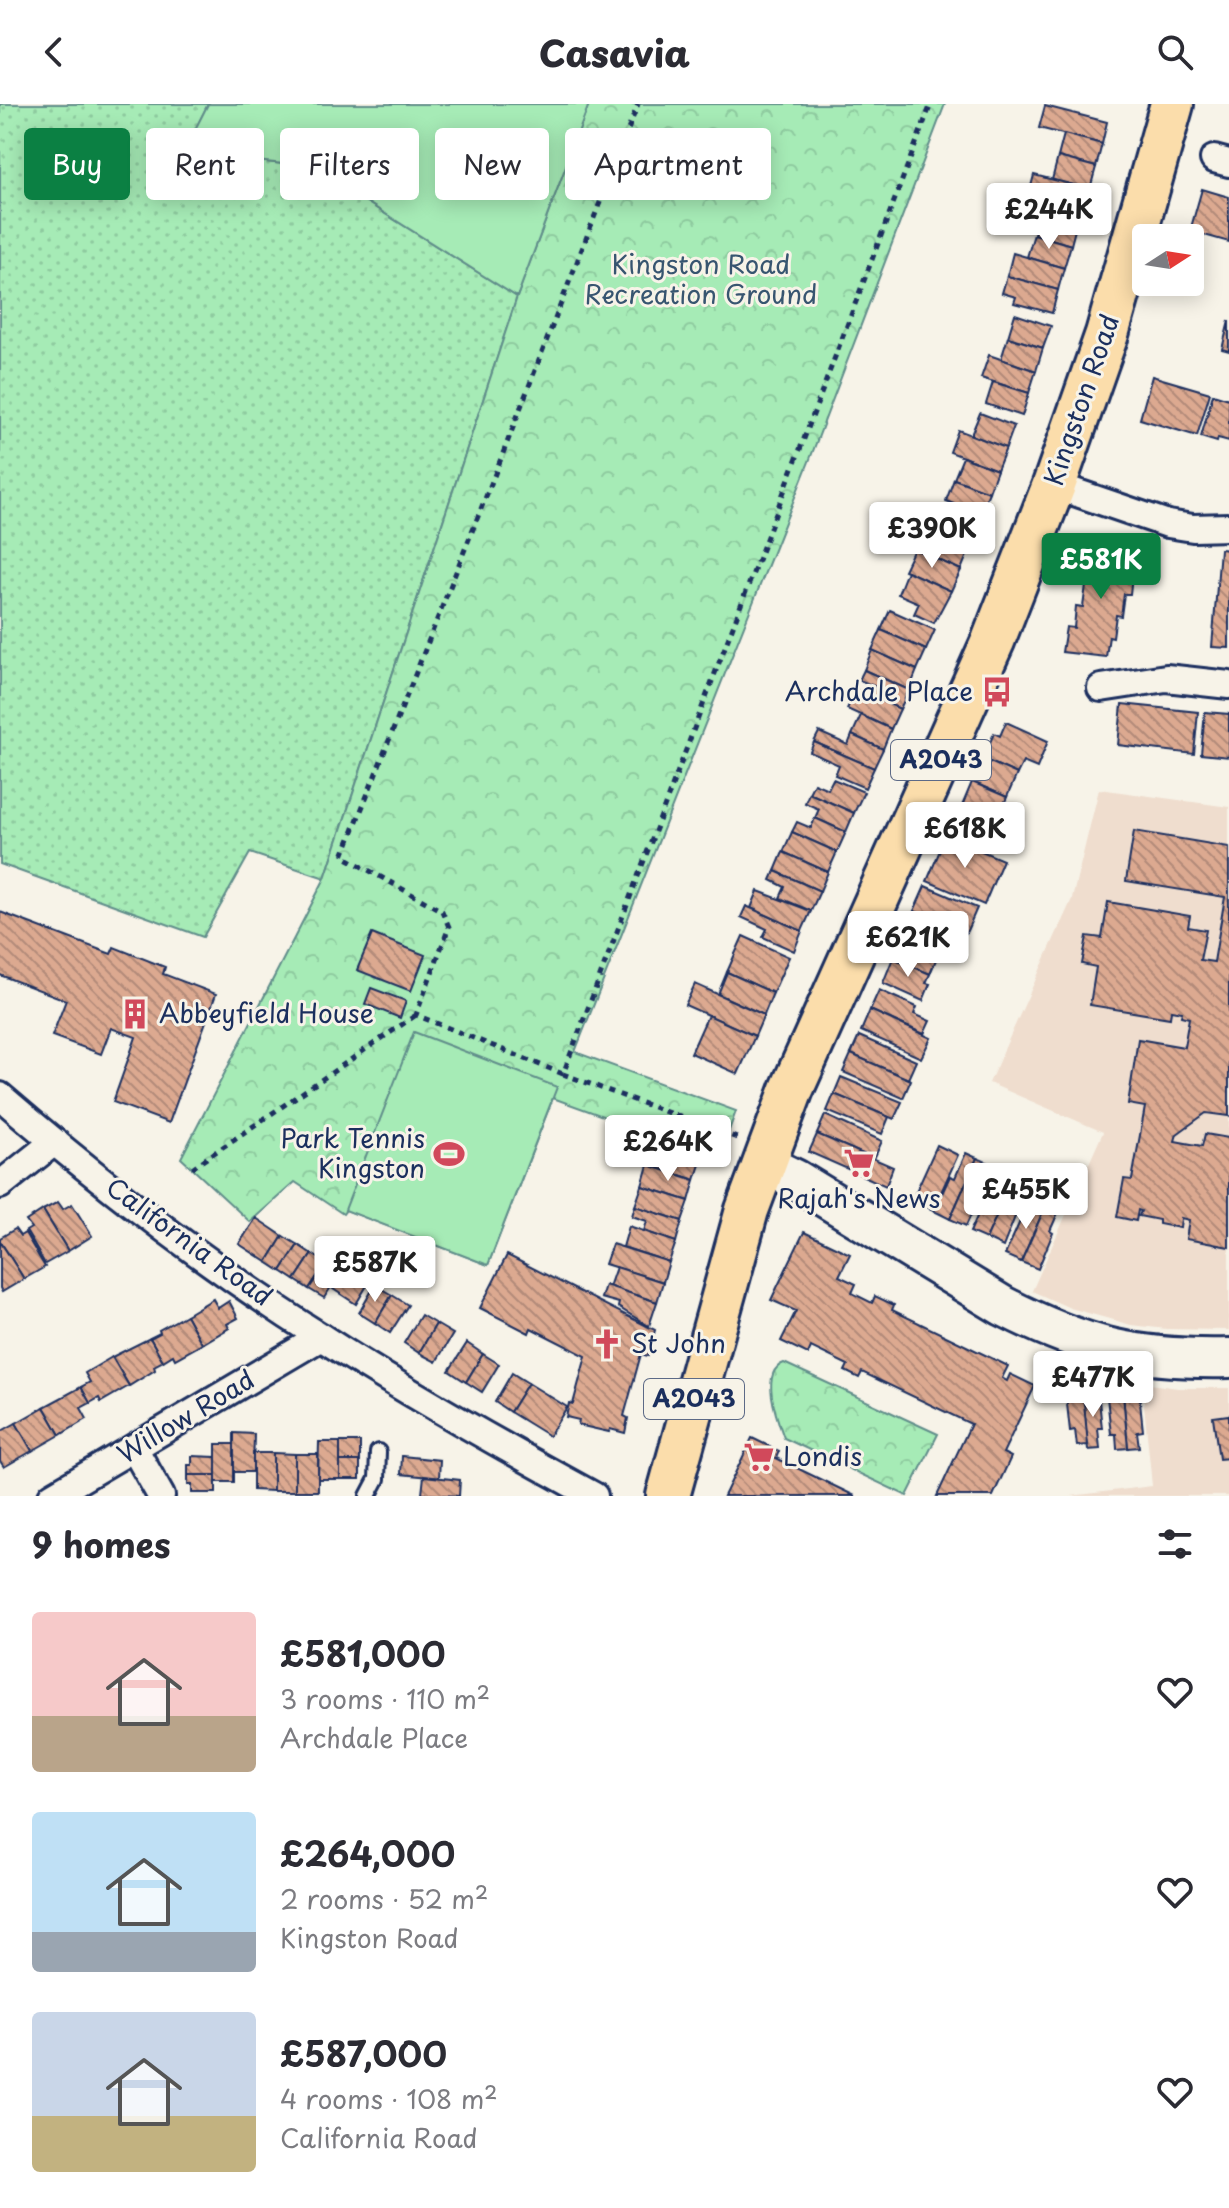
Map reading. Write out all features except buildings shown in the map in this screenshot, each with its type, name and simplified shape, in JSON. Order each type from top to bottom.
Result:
[{"type":"main road","name":"Kingston Road","points":[[668,1496],[747,1210],[810,1047],[993,641],[1054,485],[1107,334],[1172,104]]},
{"type":"street","points":[[1054,485],[1168,524],[1193,528],[1229,527]]},
{"type":"street","points":[[1101,688],[1166,678],[1229,685]]},
{"type":"street","name":"California Road","points":[[0,1096],[54,1142],[205,1258],[321,1337],[594,1496]]},
{"type":"street","points":[[0,1185],[54,1142]]},
{"type":"street","points":[[764,1164],[795,1179],[1003,1306],[1038,1324],[1102,1348],[1132,1354],[1229,1358]]},
{"type":"street","name":"Willow Road","points":[[52,1496],[321,1337]]},
{"type":"street","points":[[134,1448],[161,1496]]},
{"type":"lane","points":[[368,1496],[377,1479],[378,1452]]},
{"type":"path","points":[[192,1168],[416,1015],[449,927],[442,911],[343,856],[638,104]]},
{"type":"path","points":[[563,1074],[931,104]]},
{"type":"path","points":[[416,1015],[563,1074],[728,1134]]},
{"type":"shaded area","points":[[1099,789],[1229,807],[1229,1330],[1131,1325],[1070,1308],[1032,1291],[1103,1132],[989,1083],[1072,899]]},
{"type":"shaded area","points":[[1142,1383],[1178,1388],[1229,1388],[1229,1496],[1071,1496],[1152,1486]]},
{"type":"green space","points":[[0,104],[208,104],[196,128],[146,128],[146,200],[264,200],[264,162],[280,164],[280,200],[363,200],[517,297],[325,878],[250,853],[203,937],[0,864]]},
{"type":"green space","points":[[208,104],[589,104],[580,128],[565,128],[565,168],[517,297],[363,200],[419,200],[419,128],[280,128],[280,164],[264,162],[264,128],[196,128]]},
{"type":"green space","name":"Kingston Road Recreation Ground","points":[[589,104],[945,104],[810,459],[575,1052],[736,1111],[719,1158],[553,1098],[488,1265],[346,1210],[343,1214],[295,1182],[250,1222],[181,1158],[325,878],[517,297],[565,168],[565,200],[771,200],[771,128],[580,128]]},
{"type":"green space","name":"Park Tennis Kingston","points":[[414,1032],[557,1087],[488,1265],[345,1210]]},
{"type":"green space","points":[[784,1363],[938,1434],[907,1496],[784,1438],[774,1408],[771,1386],[772,1376]]},
{"type":"place","name":"Archdale Place","points":[[997,692]]},
{"type":"place","name":"Abbeyfield House","points":[[135,1014]]},
{"type":"place","name":"Park Tennis Kingston","points":[[449,1154]]},
{"type":"place","name":"Rajah's News","points":[[859,1163]]},
{"type":"place","name":"St John","points":[[607,1344]]},
{"type":"place","name":"Londis","points":[[759,1457]]}]
